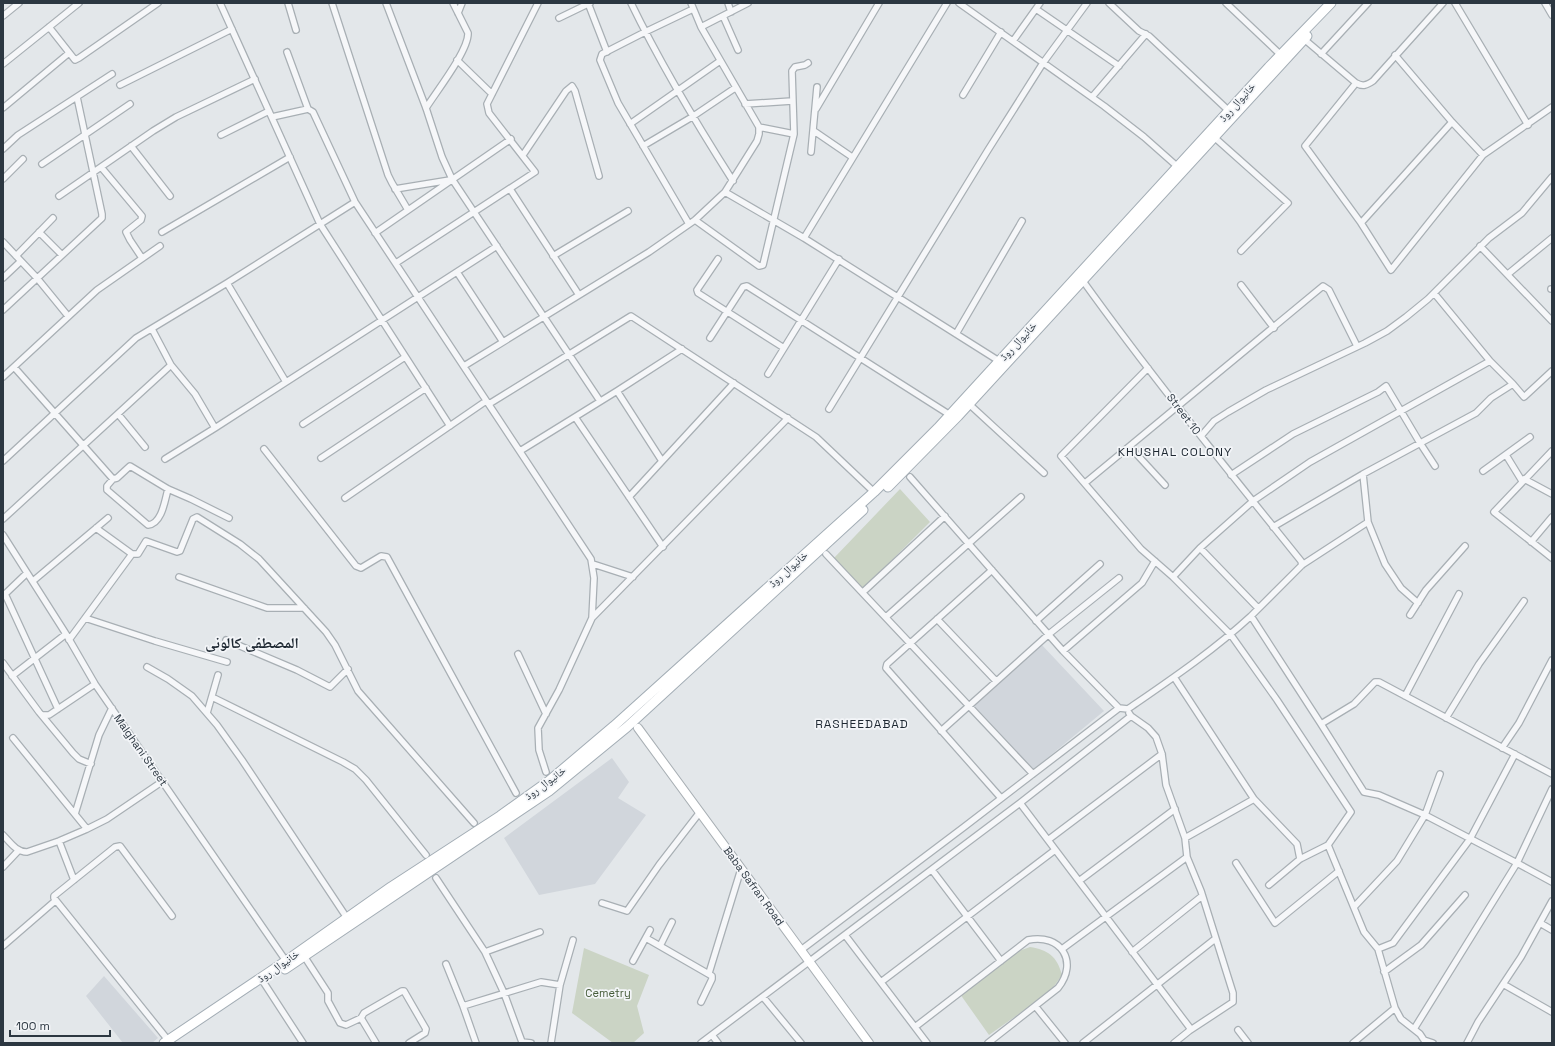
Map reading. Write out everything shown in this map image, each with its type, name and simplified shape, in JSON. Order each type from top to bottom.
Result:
[{"type":"main road","name":"خانیوال روڈ","points":[[169,1042],[391,887],[500,816],[555,777],[614,726],[874,492],[950,415],[1180,169],[1214,137],[1331,3]]},
{"type":"main road","name":"خانیوال روڈ","points":[[169,1042],[264,983],[549,791],[627,727],[890,485],[969,404],[1083,281],[1228,111],[1304,39],[1338,3]]},
{"type":"main road","name":"Baba Safran Road","points":[[638,728],[869,1043]]},
{"type":"street","points":[[3,16],[19,3]]},
{"type":"street","points":[[3,64],[79,3]]},
{"type":"street","points":[[49,26],[75,60],[158,3]]},
{"type":"street","points":[[288,3],[296,30]]},
{"type":"street","points":[[332,3],[388,175],[408,210]]},
{"type":"street","points":[[386,3],[426,108],[442,157],[452,179],[600,401]]},
{"type":"street","points":[[426,108],[457,60],[468,37],[468,33],[453,3]]},
{"type":"street","points":[[458,13],[462,3]]},
{"type":"street","points":[[396,263],[535,172],[511,139],[489,113],[487,104],[538,3]]},
{"type":"street","points":[[560,18],[589,3],[607,52]]},
{"type":"street","points":[[631,3],[645,32],[679,90],[692,117],[732,181]]},
{"type":"street","points":[[464,366],[649,252],[696,220],[725,192],[732,181],[756,141],[759,134],[759,127],[701,27],[691,3]]},
{"type":"street","points":[[728,3],[730,12]]},
{"type":"street","points":[[701,27],[748,3]]},
{"type":"street","points":[[816,109],[878,3]]},
{"type":"street","points":[[804,238],[947,3]]},
{"type":"street","points":[[959,3],[1092,97],[1144,137],[1180,169]]},
{"type":"street","points":[[1013,41],[1040,3]]},
{"type":"street","points":[[829,409],[1044,63],[1087,3]]},
{"type":"street","points":[[1109,3],[1139,31],[1146,34],[1228,111]]},
{"type":"street","points":[[1226,3],[1283,58]]},
{"type":"street","points":[[1321,54],[1368,3]]},
{"type":"street","points":[[1304,39],[1356,83],[1367,85],[1373,81],[1395,54],[1443,3]]},
{"type":"street","points":[[1455,3],[1528,124]]},
{"type":"street","points":[[1545,3],[1552,15]]},
{"type":"street","points":[[222,4],[320,224],[450,426]]},
{"type":"street","points":[[689,224],[618,103],[601,63],[600,57],[645,32],[693,9]]},
{"type":"street","points":[[1036,9],[1068,29],[1119,66]]},
{"type":"street","points":[[723,16],[738,50]]},
{"type":"street","points":[[120,85],[232,29]]},
{"type":"street","points":[[963,95],[1001,32]]},
{"type":"street","points":[[1092,97],[1146,34]]},
{"type":"street","points":[[287,52],[308,109],[313,112],[355,202],[591,559],[594,578],[592,618]]},
{"type":"street","points":[[3,108],[69,53]]},
{"type":"street","points":[[1395,54],[1452,122],[1484,155]]},
{"type":"street","points":[[457,60],[492,94]]},
{"type":"street","points":[[630,124],[720,61]]},
{"type":"street","points":[[696,220],[761,266],[762,265],[774,221],[794,134],[792,70],[795,67],[808,63]]},
{"type":"street","points":[[3,149],[18,135],[112,74]]},
{"type":"street","points":[[59,196],[176,117],[255,79]]},
{"type":"street","points":[[1356,83],[1305,146],[1361,223],[1391,270],[1484,155],[1552,107]]},
{"type":"street","points":[[523,155],[566,91],[572,86],[575,91],[599,176]]},
{"type":"street","points":[[643,146],[692,117],[735,88]]},
{"type":"street","points":[[811,152],[817,88]]},
{"type":"street","points":[[3,310],[102,218],[77,97]]},
{"type":"street","points":[[745,104],[792,101]]},
{"type":"street","points":[[42,164],[130,104]]},
{"type":"street","points":[[272,118],[308,109]]},
{"type":"street","points":[[221,135],[269,111]]},
{"type":"street","points":[[1361,223],[1452,122]]},
{"type":"street","points":[[759,127],[794,134]]},
{"type":"street","points":[[814,131],[852,158]]},
{"type":"street","points":[[1214,137],[1288,203],[1241,251]]},
{"type":"street","points":[[375,233],[511,139]]},
{"type":"street","points":[[131,146],[170,196]]},
{"type":"street","points":[[162,232],[290,157]]},
{"type":"street","points":[[3,179],[23,159]]},
{"type":"street","points":[[101,167],[142,216],[141,220],[126,232],[142,258]]},
{"type":"street","points":[[1201,436],[1214,421],[1228,412],[1266,390],[1387,331],[1406,317],[1434,293],[1480,246],[1522,213],[1552,177]]},
{"type":"street","points":[[395,189],[452,179]]},
{"type":"street","points":[[510,189],[579,295]]},
{"type":"street","points":[[725,192],[839,259],[999,361]]},
{"type":"street","points":[[3,461],[136,338],[227,283],[355,202]]},
{"type":"street","points":[[553,256],[628,212]]},
{"type":"street","points":[[16,256],[53,218]]},
{"type":"street","points":[[956,334],[1022,221]]},
{"type":"street","points":[[39,232],[62,255]]},
{"type":"street","points":[[1508,274],[1552,238]]},
{"type":"street","points":[[3,242],[37,278],[68,316]]},
{"type":"street","points":[[3,377],[102,286],[160,246]]},
{"type":"street","points":[[164,460],[497,246]]},
{"type":"street","points":[[1480,246],[1552,321]]},
{"type":"street","points":[[718,259],[697,292],[784,348]]},
{"type":"street","points":[[768,374],[839,259]]},
{"type":"street","points":[[3,278],[21,261]]},
{"type":"street","points":[[457,272],[502,342]]},
{"type":"street","name":"Street 10","points":[[1083,281],[1118,330],[1301,561],[1302,565]]},
{"type":"street","points":[[227,283],[286,382]]},
{"type":"street","points":[[710,338],[745,286],[950,415]]},
{"type":"street","points":[[1241,286],[1274,328]]},
{"type":"street","points":[[1085,483],[1130,447],[1177,405],[1274,328],[1314,292],[1323,286],[1326,286],[1329,290],[1357,346]]},
{"type":"street","points":[[1434,293],[1490,361],[1513,384],[1524,398],[1552,371]]},
{"type":"street","points":[[345,498],[487,402],[631,316],[816,437],[874,492]]},
{"type":"street","points":[[152,329],[171,365],[195,394],[215,428]]},
{"type":"street","points":[[520,451],[682,349]]},
{"type":"street","points":[[303,424],[406,357]]},
{"type":"street","points":[[1173,576],[1200,548],[1253,502],[1310,462],[1490,361]]},
{"type":"street","points":[[3,519],[171,365]]},
{"type":"street","points":[[14,367],[113,479]]},
{"type":"street","points":[[1148,368],[1061,456],[1141,548],[1173,576],[1231,635],[1277,700],[1351,812],[1328,845],[1300,859],[1270,885]]},
{"type":"street","points":[[629,497],[734,383]]},
{"type":"street","points":[[1274,527],[1363,474],[1476,413],[1491,398],[1513,384]]},
{"type":"street","points":[[1231,474],[1293,434],[1378,392],[1386,386],[1420,444],[1435,466]]},
{"type":"street","points":[[321,458],[426,388]]},
{"type":"street","points":[[617,391],[662,462]]},
{"type":"street","points":[[969,404],[1044,473]]},
{"type":"street","points":[[118,414],[145,447]]},
{"type":"street","points":[[575,416],[663,547]]},
{"type":"street","points":[[546,772],[538,737],[538,728],[559,690],[592,618],[788,418]]},
{"type":"street","points":[[1483,471],[1530,438]]},
{"type":"street","points":[[1130,447],[1165,485]]},
{"type":"street","points":[[264,449],[356,566],[361,568],[380,556],[387,557],[516,793]]},
{"type":"street","points":[[1552,451],[1494,512],[1552,558]]},
{"type":"street","points":[[1506,455],[1523,480],[1552,494]]},
{"type":"street","points":[[168,490],[158,520],[152,525],[148,525],[107,490],[107,486],[113,479],[117,478],[130,466],[168,490],[191,499],[229,518]]},
{"type":"street","points":[[1363,474],[1368,522],[1385,564],[1401,588],[1418,603]]},
{"type":"street","points":[[910,477],[1063,651],[1119,708],[1128,709],[1231,635],[1302,565],[1368,522]]},
{"type":"street","points":[[886,617],[1021,497]]},
{"type":"street","points":[[863,592],[945,516]]},
{"type":"street","points":[[1531,542],[1552,517]]},
{"type":"street","points":[[33,582],[108,518]]},
{"type":"street","points":[[96,528],[132,554],[138,554],[146,541],[179,552],[193,519],[197,518],[240,544],[259,559],[331,639],[348,669],[358,691],[474,823]]},
{"type":"street","name":"Malghani Street","points":[[3,535],[68,637],[95,684],[286,961]]},
{"type":"street","points":[[1410,615],[1426,590],[1466,546]]},
{"type":"street","points":[[1200,548],[1258,608]]},
{"type":"street","points":[[12,676],[35,658],[68,637],[85,618],[132,554]]},
{"type":"street","points":[[826,554],[1033,774]]},
{"type":"street","points":[[1063,651],[1142,583],[1155,561]]},
{"type":"street","points":[[592,564],[633,577]]},
{"type":"street","points":[[1036,621],[1100,564]]},
{"type":"street","points":[[992,570],[887,664],[886,668],[1001,798]]},
{"type":"street","points":[[27,573],[4,595],[58,709]]},
{"type":"street","points":[[179,577],[267,608],[304,608]]},
{"type":"street","points":[[941,731],[1048,634],[1119,578]]},
{"type":"street","points":[[1405,696],[1459,594]]},
{"type":"street","points":[[1446,718],[1479,664],[1524,601]]},
{"type":"street","points":[[1251,616],[1364,792],[1379,795],[1424,815],[1552,882]]},
{"type":"street","points":[[85,618],[155,642],[227,662]]},
{"type":"street","points":[[937,619],[996,681]]},
{"type":"street","points":[[226,640],[297,670],[330,687],[348,669]]},
{"type":"street","points":[[518,654],[546,714]]},
{"type":"street","points":[[1502,748],[1519,723],[1552,660]]},
{"type":"street","points":[[3,663],[73,753],[79,759],[91,764]]},
{"type":"street","points":[[148,667],[192,696],[207,713],[242,760],[347,918]]},
{"type":"street","points":[[207,713],[218,675]]},
{"type":"street","points":[[1174,677],[1254,799],[1297,844],[1300,859]]},
{"type":"street","points":[[1321,724],[1354,704],[1375,682],[1379,682],[1552,774]]},
{"type":"street","points":[[43,715],[49,715],[95,684]]},
{"type":"street","points":[[212,697],[355,769],[366,780],[426,856]]},
{"type":"street","points":[[75,814],[99,735],[112,708]]},
{"type":"street","points":[[801,950],[1119,708]]},
{"type":"street","points":[[1128,709],[1131,716],[1148,728],[1156,737],[1162,754],[1166,785],[1185,838],[1187,857],[1202,896],[1233,994],[1233,1002],[1174,1043]]},
{"type":"street","points":[[701,1043],[932,870],[1131,716]]},
{"type":"street","points":[[13,738],[87,829]]},
{"type":"street","points":[[1048,840],[1162,754]]},
{"type":"street","points":[[1378,949],[1393,943],[1470,839],[1515,754]]},
{"type":"street","points":[[1354,907],[1397,861],[1424,815],[1440,774]]},
{"type":"street","points":[[3,835],[19,850],[26,852],[59,841],[107,819],[162,781]]},
{"type":"street","points":[[1414,1029],[1517,863],[1552,789]]},
{"type":"street","points":[[1185,838],[1254,799]]},
{"type":"street","points":[[1020,803],[1190,1028],[1189,1032]]},
{"type":"street","points":[[1079,881],[1175,809]]},
{"type":"street","points":[[602,902],[627,911],[659,864],[700,812]]},
{"type":"street","points":[[59,841],[74,880]]},
{"type":"street","points":[[1328,845],[1364,932],[1378,949],[1395,1008],[1401,1019],[1420,1034],[1425,1042],[1433,1043]]},
{"type":"street","points":[[169,1042],[55,901],[54,896],[116,847],[120,846],[172,916]]},
{"type":"street","points":[[3,867],[19,850]]},
{"type":"street","points":[[880,982],[1055,850]]},
{"type":"street","points":[[1062,950],[1187,857]]},
{"type":"street","points":[[1236,863],[1275,923],[1339,871]]},
{"type":"street","points":[[709,973],[741,869]]},
{"type":"street","points":[[932,870],[1001,961]]},
{"type":"street","points":[[436,878],[485,952],[504,993],[522,1042],[531,1043]]},
{"type":"street","points":[[1384,972],[1421,945],[1465,895]]},
{"type":"street","points":[[1132,952],[1202,896]]},
{"type":"street","points":[[1467,1043],[1478,1022],[1521,957],[1552,900]]},
{"type":"street","points":[[3,946],[55,901]]},
{"type":"street","points":[[660,946],[672,922]]},
{"type":"street","points":[[1540,923],[1552,930]]},
{"type":"street","points":[[633,961],[650,930]]},
{"type":"street","points":[[485,952],[540,932]]},
{"type":"street","points":[[844,935],[928,1043]]},
{"type":"street","points":[[646,938],[712,976],[701,1002]]},
{"type":"street","points":[[915,1027],[1028,940],[1037,938],[1048,940],[1057,945],[1062,950],[1067,963],[1067,975],[1064,981],[1036,1007],[988,1043]]},
{"type":"street","points":[[1084,1043],[1158,986],[1215,939]]},
{"type":"street","points":[[551,1043],[560,985],[573,940]]},
{"type":"street","points":[[304,956],[328,993],[328,1001],[340,1023],[346,1025],[361,1018],[364,1013],[404,991],[426,1029],[425,1034],[409,1043]]},
{"type":"street","points":[[446,964],[476,1043]]},
{"type":"street","points":[[463,1006],[541,982],[560,985]]},
{"type":"street","points":[[264,983],[303,1043]]},
{"type":"street","points":[[1503,984],[1552,1012]]},
{"type":"street","points":[[763,997],[801,1043]]},
{"type":"street","points":[[1036,1007],[1065,1043]]},
{"type":"street","points":[[1353,1043],[1395,1008]]},
{"type":"street","points":[[361,1018],[376,1043]]},
{"type":"street","points":[[1238,1030],[1248,1043]]},
{"type":"street","points":[[712,1035],[718,1043]]},
{"type":"shaded area","points":[[1041,644],[1104,711],[1028,774],[969,711]]},
{"type":"shaded area","points":[[612,758],[629,782],[618,798],[646,815],[595,884],[539,895],[504,838]]},
{"type":"shaded area","points":[[104,976],[158,1038],[152,1043],[123,1043],[86,996]]},
{"type":"green space","points":[[900,489],[930,522],[862,590],[834,558]]},
{"type":"green space","points":[[1030,947],[1042,950],[1051,955],[1060,968],[1062,975],[1050,992],[989,1035],[960,994],[1016,952]]},
{"type":"green space","name":"Cemetry","points":[[584,948],[649,975],[637,1006],[644,1033],[633,1043],[613,1043],[572,1013]]},
{"type":"district","name":"KHUSHAL COLONY","points":[[1175,452]]},
{"type":"district","name":"المصطفی کالونی","points":[[252,642]]},
{"type":"district","name":"RASHEEDABAD","points":[[862,724]]}]
